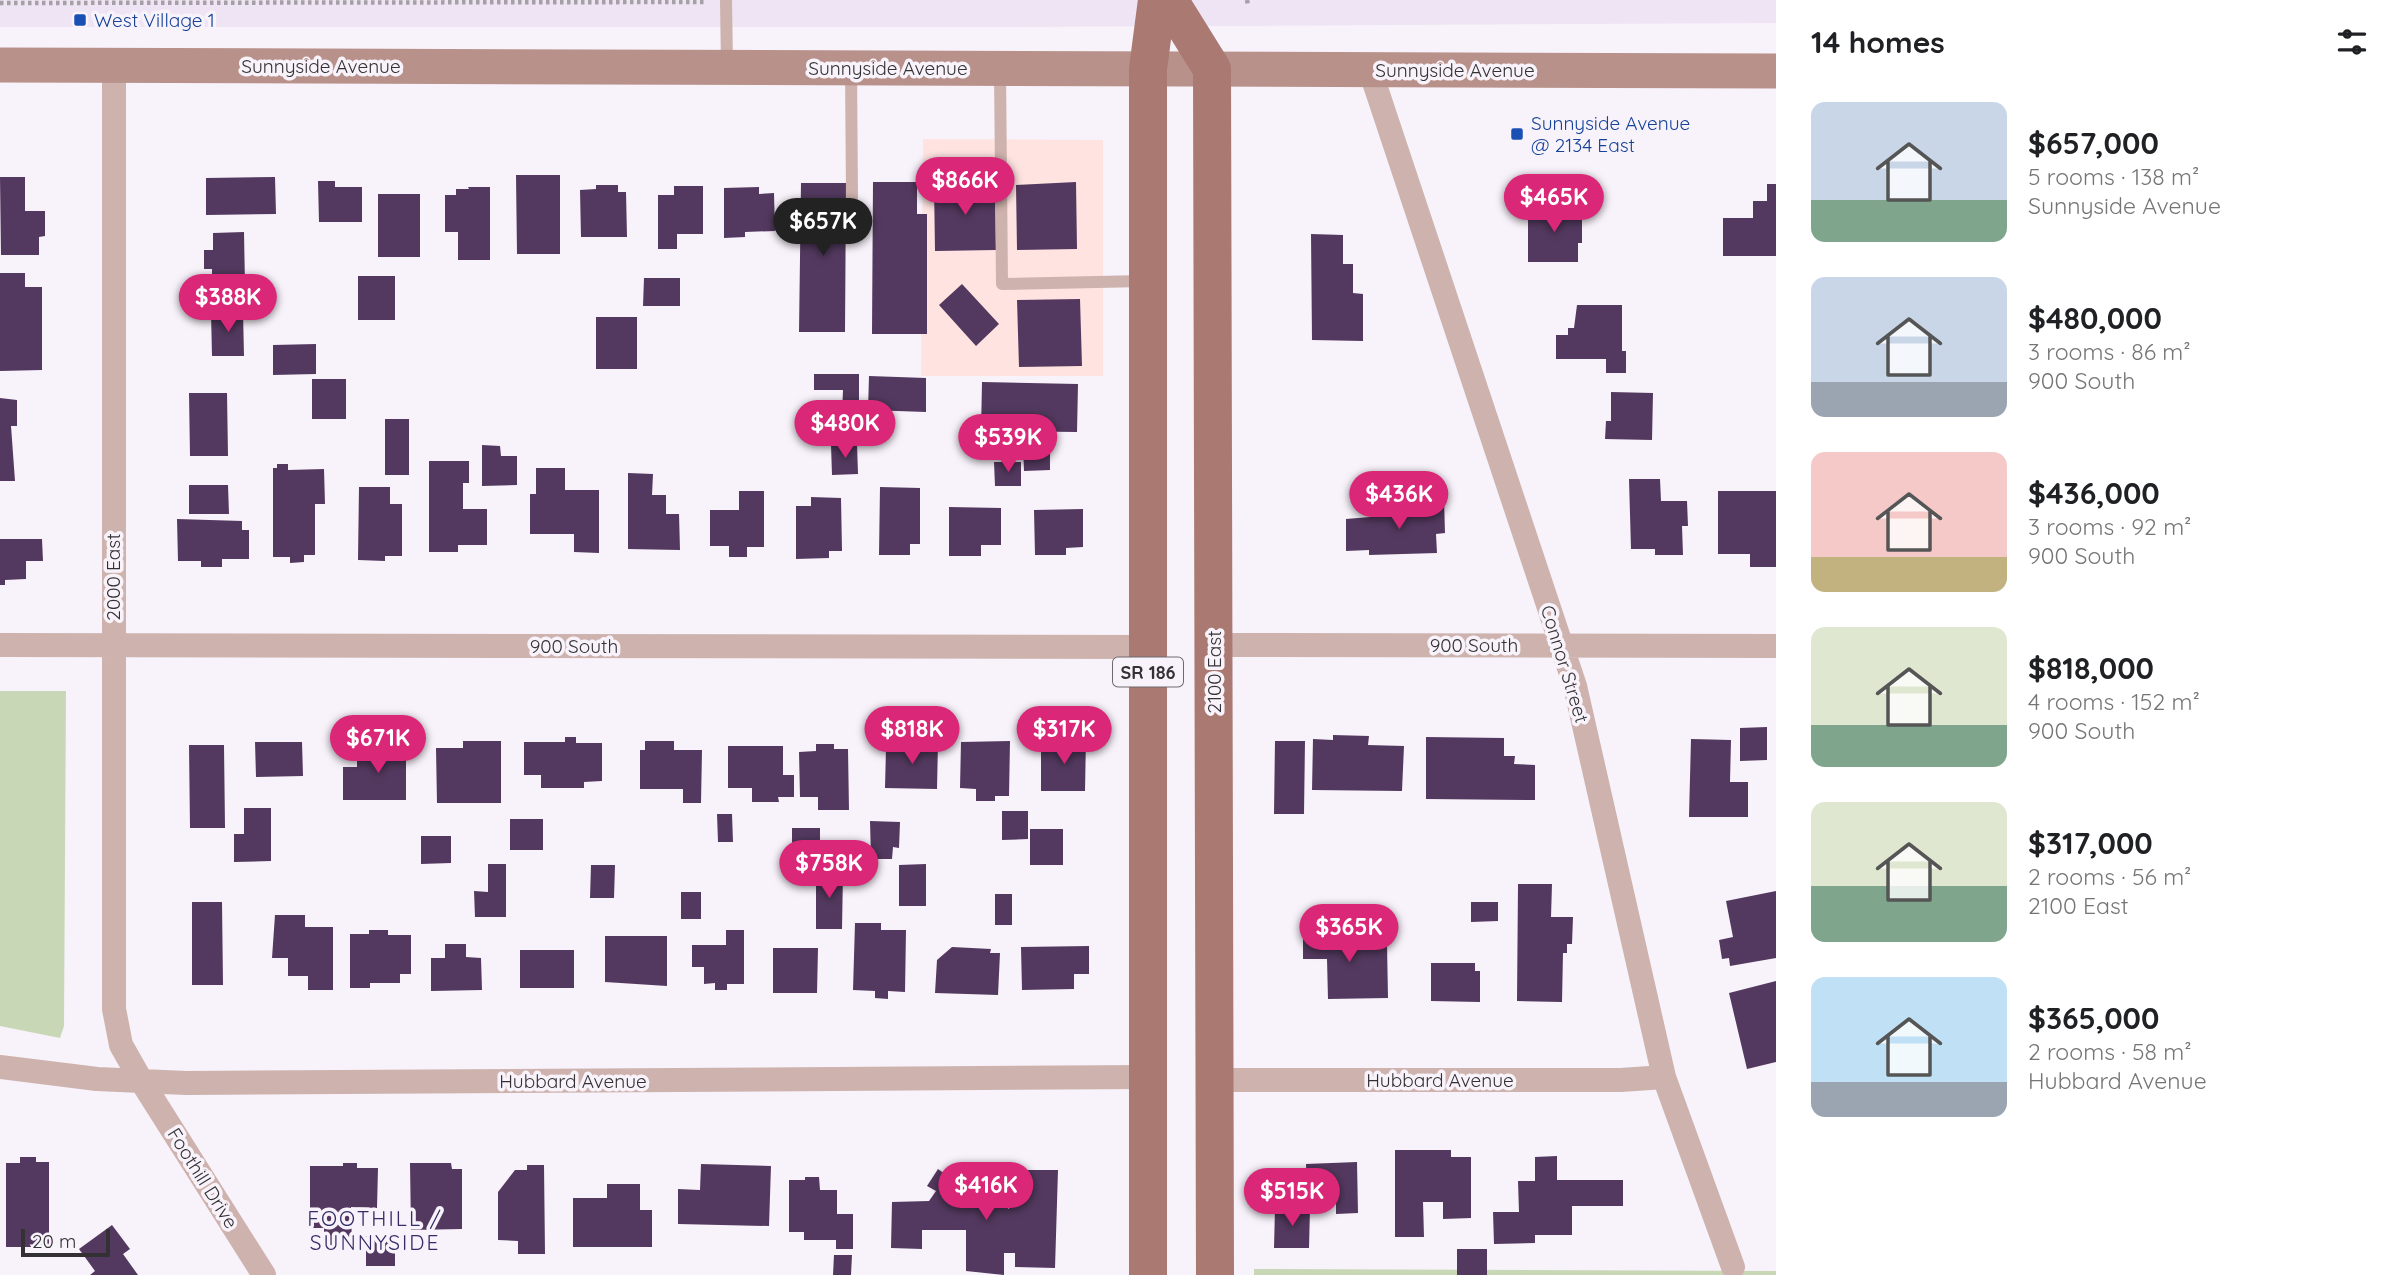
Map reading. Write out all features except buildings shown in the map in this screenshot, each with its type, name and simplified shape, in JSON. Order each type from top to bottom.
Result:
[{"type":"main road","name":"SR 186","points":[[1147,1275],[1147,69],[1157,0]]},
{"type":"main road","points":[[1169,0],[1212,69]]},
{"type":"main road","name":"Sunnyside Avenue","points":[[0,65],[1776,71]]},
{"type":"main road","name":"2100 East","points":[[1212,69],[1215,1275]]},
{"type":"street","name":"2000 East","points":[[114,65],[114,1009],[121,1045],[142,1082]]},
{"type":"street","name":"Connor Street","points":[[1370,69],[1575,686],[1664,1077],[1736,1271]]},
{"type":"street","name":"900 South","points":[[0,645],[1148,647]]},
{"type":"street","name":"900 South","points":[[1214,645],[1776,646]]},
{"type":"street","name":"Hubbard Avenue","points":[[0,1067],[142,1082],[1147,1077]]},
{"type":"street","name":"Hubbard Avenue","points":[[1215,1080],[1621,1080],[1664,1077]]},
{"type":"street","name":"Foothill Drive","points":[[142,1082],[264,1275]]},
{"type":"lane","points":[[726,0],[727,68]]},
{"type":"lane","points":[[851,68],[852,197]]},
{"type":"lane","points":[[1000,69],[1002,284],[1148,281]]},
{"type":"path","points":[[0,4],[694,4]]},
{"type":"shaded area","points":[[0,0],[1776,0],[1776,23],[1012,27],[0,27]]},
{"type":"shaded area","points":[[923,139],[1103,140],[1103,376],[921,376]]},
{"type":"green space","points":[[0,691],[66,691],[64,1026],[60,1038],[0,1026]]},
{"type":"green space","points":[[1254,1269],[1776,1271],[1776,1275],[1254,1275]]},
{"type":"place","name":"West Village 1","points":[[80,20]]},
{"type":"place","name":"Sunnyside Avenue @ 2134 East","points":[[1517,134]]},
{"type":"district","name":"FOOTHILL / SUNNYSIDE","points":[[375,1230]]}]
